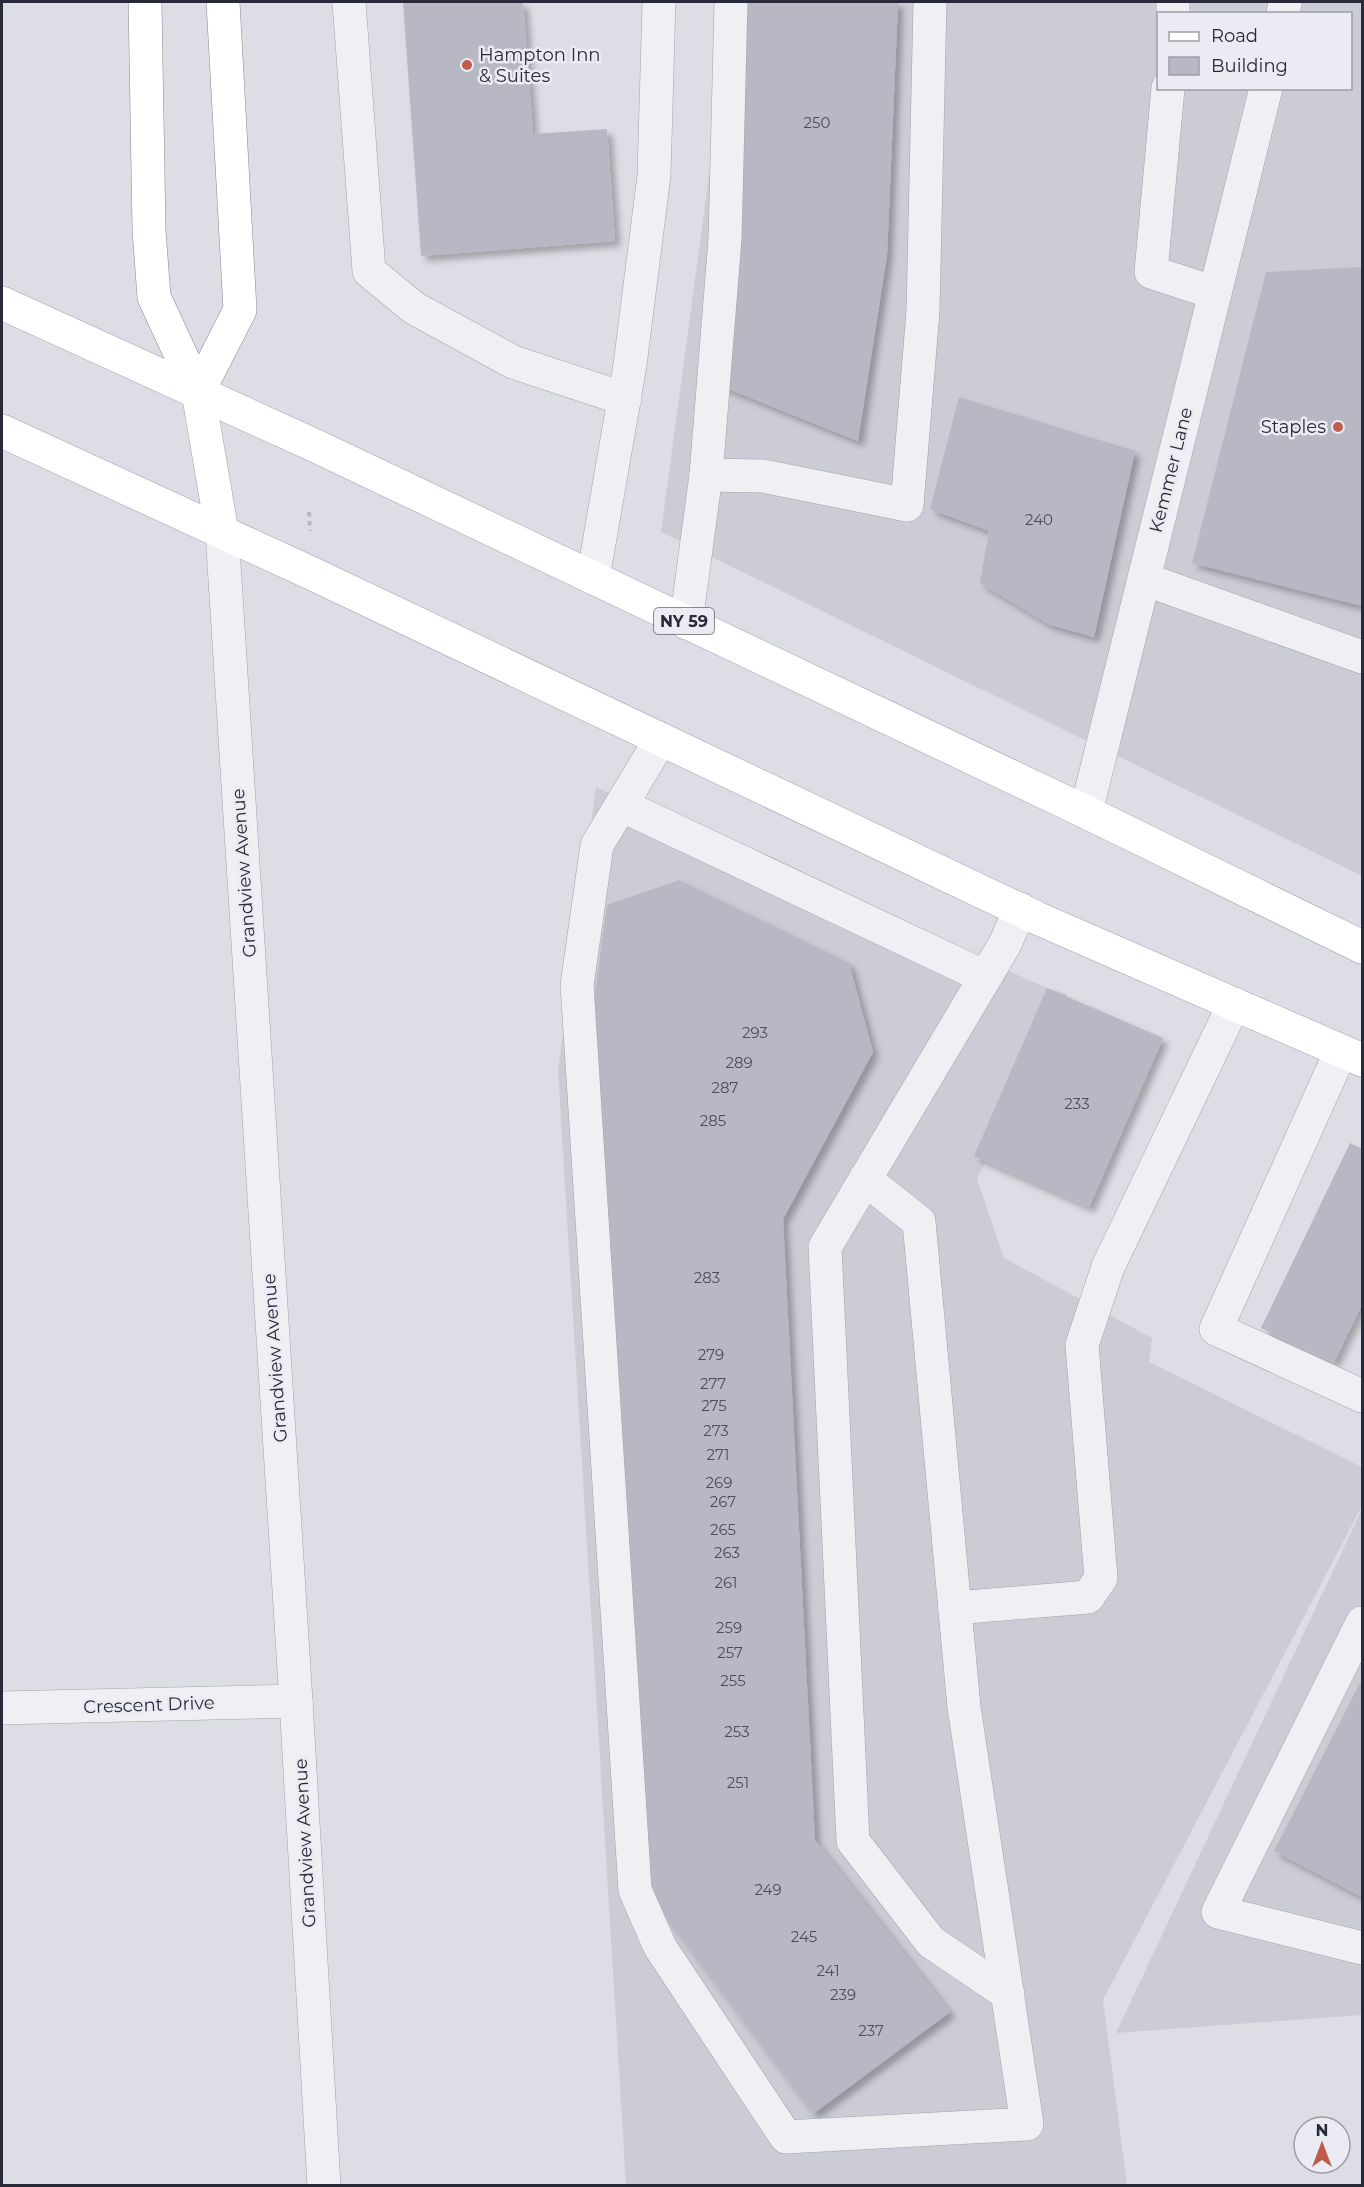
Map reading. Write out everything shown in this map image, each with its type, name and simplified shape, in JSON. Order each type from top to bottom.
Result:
[{"type":"main road","points":[[146,2],[149,230],[154,297],[198,392],[222,532]]},
{"type":"main road","points":[[198,392],[240,310],[223,2]]},
{"type":"main road","name":"NY 59","points":[[2,303],[198,392],[593,578],[1086,812],[1362,947]]},
{"type":"main road","points":[[2,431],[222,532],[1020,909],[1352,1056]]},
{"type":"street","points":[[349,2],[369,271],[414,308],[513,362],[624,399]]},
{"type":"street","points":[[593,578],[624,399],[654,175],[659,2]]},
{"type":"street","points":[[686,623],[706,475],[724,239],[730,2]]},
{"type":"street","points":[[706,475],[763,476],[907,505],[922,311],[930,2]]},
{"type":"street","points":[[1168,90],[1151,272],[1215,293]]},
{"type":"street","name":"Kemmer Lane","points":[[1086,812],[1266,90]]},
{"type":"street","name":"Grandview Avenue","points":[[222,532],[296,1701],[324,2186]]},
{"type":"street","points":[[1144,579],[1362,657]]},
{"type":"street","points":[[661,739],[597,844],[577,985],[635,1890],[660,1947],[786,2137],[1027,2124],[964,1707],[919,1222],[865,1179]]},
{"type":"street","points":[[621,806],[985,977]]},
{"type":"street","points":[[1008,1994],[931,1942],[853,1841],[825,1247],[1005,944],[1020,909]]},
{"type":"street","points":[[955,1608],[1088,1597],[1101,1578],[1082,1345],[1108,1267],[1234,1004]]},
{"type":"street","points":[[1352,1056],[1216,1329],[1362,1396]]},
{"type":"street","points":[[1362,1623],[1218,1912],[1362,1948]]},
{"type":"street","name":"Crescent Drive","points":[[2,1708],[296,1701]]},
{"type":"path","points":[[309,512],[310,535]]},
{"type":"shaded area","points":[[729,2],[1362,2],[1362,876],[661,532],[727,42]]},
{"type":"shaded area","points":[[596,787],[1047,988],[1067,994],[977,1179],[1004,1258],[1152,1338],[1149,1362],[1362,1467],[1362,1506],[1103,2000],[1127,2185],[626,2185],[558,1070]]},
{"type":"shaded area","points":[[1362,1509],[1362,2015],[1116,2033]]},
{"type":"building","name":"Hampton Inn & Suites","points":[[403,2],[523,2],[533,134],[607,129],[615,241],[421,256]]},
{"type":"building","points":[[748,2],[898,2],[887,255],[858,441],[719,385],[736,244]]},
{"type":"building","points":[[1362,267],[1362,606],[1192,563],[1266,272]]},
{"type":"building","points":[[959,397],[1135,451],[1094,637],[1048,624],[980,583],[989,531],[930,509]]},
{"type":"building","points":[[679,880],[849,963],[873,1052],[783,1219],[815,1840],[950,2012],[813,2114],[645,1890],[594,1000],[607,905]]},
{"type":"building","points":[[1047,988],[1163,1038],[1089,1207],[974,1156]]},
{"type":"building","points":[[1350,1143],[1362,1149],[1362,1304],[1334,1362],[1261,1328]]},
{"type":"building","points":[[1362,1679],[1362,1897],[1274,1851]]},
{"type":"place","name":"Hampton Inn & Suites","points":[[467,65]]},
{"type":"place","name":"Staples","points":[[1338,427]]}]
